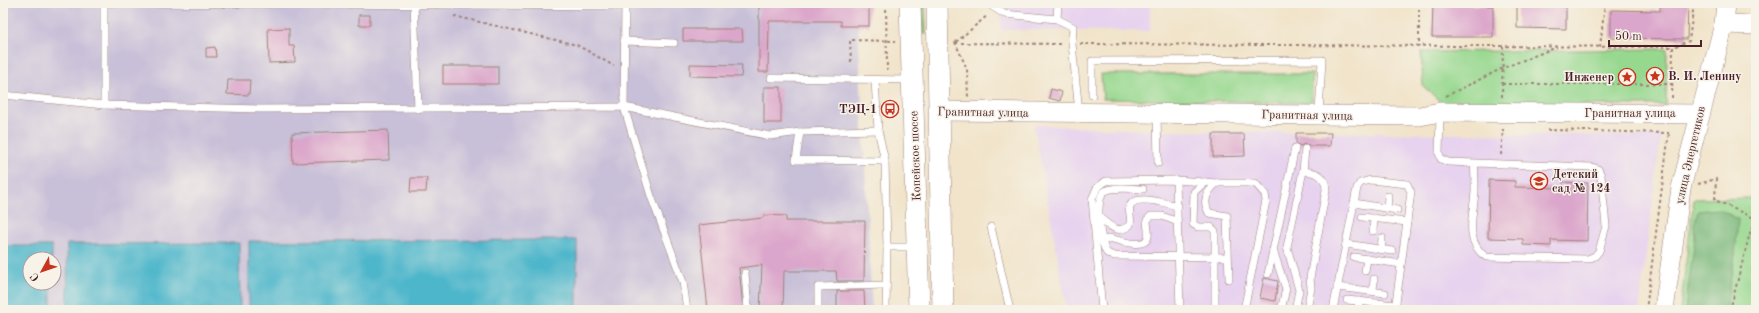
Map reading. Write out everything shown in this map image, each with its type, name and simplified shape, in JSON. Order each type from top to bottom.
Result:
[{"type":"main road","name":"Копейское шоссе","points":[[910,3],[919,310]]},
{"type":"main road","name":"Копейское шоссе","points":[[937,3],[943,310]]},
{"type":"main road","name":"Гранитная улица","points":[[914,111],[940,111]]},
{"type":"street","name":"улица Энергетиков","points":[[1664,310],[1681,188],[1699,114],[1724,24],[1726,3]]},
{"type":"street","points":[[1724,24],[1756,25]]},
{"type":"street","name":"Гранитная улица","points":[[940,111],[1420,116],[1441,105],[1502,120],[1672,113],[1699,114]]},
{"type":"lane","points":[[104,3],[104,105]]},
{"type":"lane","points":[[113,3],[625,5],[624,107],[651,196],[683,282],[687,310]]},
{"type":"lane","points":[[987,3],[1004,14],[1057,19],[1073,27],[1072,44],[1079,113]]},
{"type":"lane","points":[[1057,19],[1058,3]]},
{"type":"lane","points":[[414,5],[418,109]]},
{"type":"lane","points":[[624,41],[674,43]]},
{"type":"lane","points":[[1092,95],[1092,61],[1322,60],[1319,116]]},
{"type":"lane","points":[[771,78],[913,80]]},
{"type":"lane","points":[[875,80],[878,130],[885,161],[887,247],[886,310]]},
{"type":"lane","points":[[3,95],[104,105],[260,109],[624,107],[770,136],[800,132],[878,130]]},
{"type":"lane","points":[[1441,105],[1439,153],[1441,159],[1448,162],[1592,166],[1598,169],[1601,175],[1606,226],[1595,256],[1588,259],[1486,257],[1479,252],[1470,224],[1475,192],[1474,163]]},
{"type":"lane","points":[[1157,113],[1158,163]]},
{"type":"lane","points":[[800,132],[796,160],[885,161]]},
{"type":"lane","points":[[1268,274],[1295,148]]},
{"type":"lane","points":[[1295,310],[1299,290],[1287,247],[1303,171],[1304,149]]},
{"type":"lane","points":[[1303,171],[1316,173],[1323,177],[1326,182],[1326,190],[1310,278],[1311,288],[1307,310]]},
{"type":"lane","points":[[1176,180],[1180,310]]},
{"type":"lane","points":[[1102,310],[1093,212],[1094,193],[1097,188],[1106,181],[1176,180],[1217,183],[1255,183],[1265,194],[1266,201],[1244,310]]},
{"type":"lane","points":[[1333,310],[1357,188],[1360,183],[1365,180],[1407,184],[1411,192],[1395,307],[1348,300]]},
{"type":"lane","points":[[1205,182],[1194,192],[1193,224],[1198,227],[1214,228],[1215,231],[1215,310]]},
{"type":"lane","points":[[1217,183],[1206,196],[1207,209],[1210,214],[1228,216],[1227,257],[1229,279]]},
{"type":"lane","points":[[1143,189],[1113,189],[1105,191],[1100,196],[1102,242],[1107,253],[1114,256],[1227,257]]},
{"type":"lane","points":[[1387,209],[1388,196]]},
{"type":"lane","points":[[1100,218],[1116,230],[1121,230],[1130,225],[1131,220],[1129,208],[1131,204],[1137,200],[1148,200],[1178,206]]},
{"type":"lane","points":[[1354,204],[1397,210]]},
{"type":"lane","points":[[1102,242],[1109,238],[1138,244],[1145,242],[1148,237],[1147,220],[1151,216],[1162,216],[1178,222]]},
{"type":"lane","points":[[1362,217],[1407,222]]},
{"type":"lane","points":[[1373,231],[1374,218]]},
{"type":"lane","points":[[991,227],[1010,310]]},
{"type":"lane","points":[[1381,250],[1382,238]]},
{"type":"lane","points":[[1346,244],[1392,252]]},
{"type":"lane","points":[[887,247],[918,248]]},
{"type":"lane","points":[[1273,250],[1286,289],[1281,310]]},
{"type":"lane","points":[[1354,257],[1401,264]]},
{"type":"lane","points":[[1365,271],[1367,259]]},
{"type":"lane","points":[[745,273],[748,310]]},
{"type":"lane","points":[[1373,291],[1374,279]]},
{"type":"lane","points":[[818,310],[818,287],[886,285]]},
{"type":"lane","points":[[1337,287],[1386,292]]},
{"type":"lane","points":[[1358,310],[1359,301]]},
{"type":"path","points":[[886,3],[888,80]]},
{"type":"path","points":[[1419,3],[1419,46]]},
{"type":"path","points":[[1600,46],[1605,3]]},
{"type":"path","points":[[995,9],[955,43],[1673,46],[1689,41],[1694,3]]},
{"type":"path","points":[[452,15],[576,45],[624,71]]},
{"type":"path","points":[[851,62],[850,40],[911,40]]},
{"type":"path","points":[[1500,164],[1503,46]]},
{"type":"path","points":[[1441,105],[1503,68],[1558,46]]},
{"type":"path","points":[[1646,310],[1672,113],[1673,46]]},
{"type":"path","points":[[1502,84],[1672,84]]},
{"type":"path","points":[[1715,184],[1715,200],[1756,221],[1751,229],[1730,310]]},
{"type":"shaded area","points":[[3,3],[857,3],[872,310],[3,310]]},
{"type":"shaded area","points":[[1002,3],[1150,3],[1150,31],[1001,30]]},
{"type":"shaded area","points":[[1034,125],[1164,131],[1661,136],[1639,310],[1067,310]]},
{"type":"green space","points":[[921,3],[925,3],[926,34],[922,34]]},
{"type":"green space","points":[[1667,49],[1666,105],[1444,105],[1423,86],[1421,52]]},
{"type":"green space","points":[[1101,74],[1312,74],[1312,103],[1103,99]]},
{"type":"green space","points":[[1756,198],[1756,310],[1680,310],[1694,199]]},
{"type":"green space","points":[[1719,209],[1738,219],[1735,255],[1725,310],[1685,310],[1695,239],[1694,225],[1698,211]]},
{"type":"water","points":[[577,240],[577,310],[249,310],[249,241]]},
{"type":"water","points":[[239,243],[240,310],[68,310],[67,244]]},
{"type":"water","points":[[3,246],[52,246],[52,251],[22,251],[22,291],[51,291],[51,310],[3,310]]},
{"type":"building","points":[[759,3],[869,3],[869,26],[841,26],[841,21],[769,21],[768,72],[759,72]]},
{"type":"building","points":[[1433,3],[1493,6],[1493,37],[1432,37]]},
{"type":"building","points":[[1517,3],[1566,3],[1566,29],[1517,28]]},
{"type":"building","points":[[1660,3],[1688,3],[1687,39],[1611,38],[1611,10],[1660,11]]},
{"type":"building","points":[[359,15],[370,15],[370,25],[359,25]]},
{"type":"building","points":[[289,28],[289,46],[294,46],[295,62],[269,63],[268,29]]},
{"type":"building","points":[[683,29],[742,29],[743,41],[683,41]]},
{"type":"building","points":[[215,47],[216,57],[206,57],[206,48]]},
{"type":"building","points":[[690,64],[742,65],[741,77],[690,76]]},
{"type":"building","points":[[443,66],[498,66],[498,84],[443,84]]},
{"type":"building","points":[[228,80],[250,80],[249,95],[227,94]]},
{"type":"building","points":[[764,87],[781,87],[781,123],[764,123]]},
{"type":"building","points":[[1051,89],[1062,92],[1060,101],[1049,98]]},
{"type":"building","points":[[388,130],[389,160],[293,163],[292,133]]},
{"type":"building","points":[[1296,133],[1331,133],[1330,146],[1309,146],[1305,144],[1300,146],[1296,143]]},
{"type":"building","points":[[1213,134],[1244,134],[1245,156],[1213,157]]},
{"type":"building","points":[[411,178],[427,178],[426,192],[410,192]]},
{"type":"building","points":[[1489,180],[1515,181],[1515,187],[1563,188],[1563,182],[1588,183],[1587,241],[1551,240],[1551,246],[1523,245],[1523,239],[1488,238]]},
{"type":"building","points":[[764,215],[786,216],[786,221],[865,221],[864,281],[837,281],[836,271],[784,271],[783,310],[760,310],[762,265],[739,268],[743,310],[708,310],[699,225],[763,218]]},
{"type":"building","points":[[1264,278],[1278,281],[1275,301],[1260,298]]},
{"type":"building","points":[[837,291],[864,291],[865,310],[837,310]]},
{"type":"place","name":"В. И. Ленину","points":[[1655,76]]},
{"type":"place","name":"Инженер","points":[[1627,77]]},
{"type":"place","name":"ТЭЦ-1","points":[[890,109]]},
{"type":"place","name":"Детский сад № 124","points":[[1539,181]]}]
